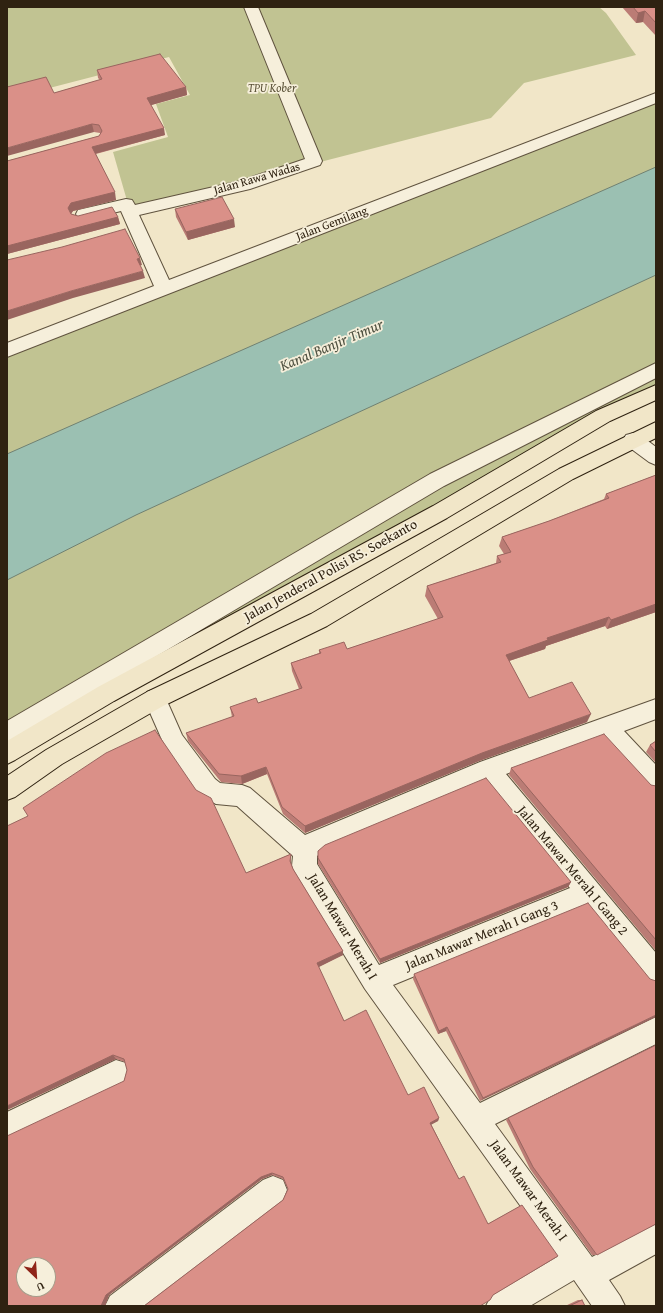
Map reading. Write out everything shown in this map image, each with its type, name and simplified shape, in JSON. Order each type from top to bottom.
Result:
[{"type":"main road","name":"Jalan Jenderal Polisi RS. Soekanto","points":[[7,753],[48,727],[120,686],[440,512],[603,416],[656,392]]},
{"type":"main road","points":[[603,416],[633,440]]},
{"type":"main road","points":[[7,788],[54,757],[155,699],[319,620],[566,474],[656,429]]},
{"type":"street","name":"Jalan Rawa Wadas","points":[[128,219],[244,185],[314,161],[251,7]]},
{"type":"street","name":"Jalan Gemilang","points":[[7,350],[656,98]]},
{"type":"street","points":[[79,216],[128,219],[164,289]]},
{"type":"street","points":[[7,733],[437,480],[656,370]]},
{"type":"street","points":[[633,440],[656,457]]},
{"type":"street","points":[[155,699],[174,742],[207,787],[216,793],[242,796],[306,851],[315,842],[488,770],[656,709]]},
{"type":"street","points":[[605,727],[656,782]]},
{"type":"street","name":"Jalan Mawar Merah I Gang 2","points":[[488,770],[656,973]]},
{"type":"street","name":"Jalan Mawar Merah I","points":[[306,851],[304,866],[374,980],[584,1268],[610,1306]]},
{"type":"street","name":"Jalan Mawar Merah I Gang 3","points":[[374,980],[590,892]]},
{"type":"street","points":[[476,1119],[656,1030]]},
{"type":"street","points":[[7,1126],[116,1073]]},
{"type":"street","points":[[120,1306],[273,1190]]},
{"type":"street","points":[[501,1306],[584,1268],[656,1238]]},
{"type":"green space","name":"TPU Kober","points":[[7,7],[599,7],[606,13],[636,55],[524,83],[491,118],[130,211],[113,152],[168,137],[156,104],[190,95],[169,57],[7,99]]},
{"type":"green space","points":[[656,98],[656,392],[440,512],[7,733],[7,351]]},
{"type":"water","name":"Kanal Banjir Timur","points":[[656,167],[656,275],[136,515],[7,580],[7,454]]},
{"type":"building","points":[[633,7],[656,7],[656,23],[645,11],[638,13]]},
{"type":"building","points":[[160,54],[186,87],[147,98],[164,128],[92,147],[115,192],[71,203],[68,208],[71,214],[78,216],[112,207],[118,217],[7,246],[7,161],[99,136],[102,131],[99,125],[92,124],[7,148],[7,87],[46,77],[54,93],[102,79],[97,70]]},
{"type":"building","points":[[222,197],[234,219],[186,232],[175,209]]},
{"type":"building","points":[[125,229],[140,258],[137,259],[143,271],[7,311],[7,260],[62,247]]},
{"type":"building","points":[[656,475],[656,604],[611,620],[609,617],[547,638],[548,640],[506,655],[529,698],[572,682],[591,714],[482,753],[305,826],[282,807],[266,767],[241,776],[219,774],[186,733],[234,716],[230,707],[256,698],[258,703],[302,688],[291,663],[321,653],[319,650],[344,642],[347,649],[443,617],[427,586],[501,562],[497,556],[511,552],[502,537],[609,498],[606,494]]},
{"type":"building","points":[[155,730],[196,790],[211,798],[246,873],[291,854],[290,861],[293,869],[343,951],[317,963],[344,1021],[366,1010],[408,1095],[424,1087],[439,1118],[430,1123],[459,1179],[464,1176],[488,1224],[522,1205],[558,1256],[493,1295],[490,1300],[480,1306],[144,1306],[283,1200],[288,1189],[283,1177],[272,1173],[261,1177],[106,1295],[101,1306],[7,1306],[7,1136],[124,1081],[127,1070],[124,1059],[113,1055],[7,1106],[7,826],[28,816],[23,808],[106,753]]},
{"type":"building","points":[[604,734],[651,785],[656,786],[656,940],[511,768]]},
{"type":"building","points":[[656,741],[656,752],[650,745]]},
{"type":"building","points":[[486,778],[571,882],[380,959],[318,858],[318,851],[325,845]]},
{"type":"building","points":[[588,903],[650,979],[656,981],[656,1015],[483,1098],[447,1027],[439,1031],[414,974]]},
{"type":"building","points":[[656,1045],[656,1224],[597,1255],[533,1167],[508,1118]]},
{"type":"building","points":[[582,1300],[585,1306],[569,1306]]}]
